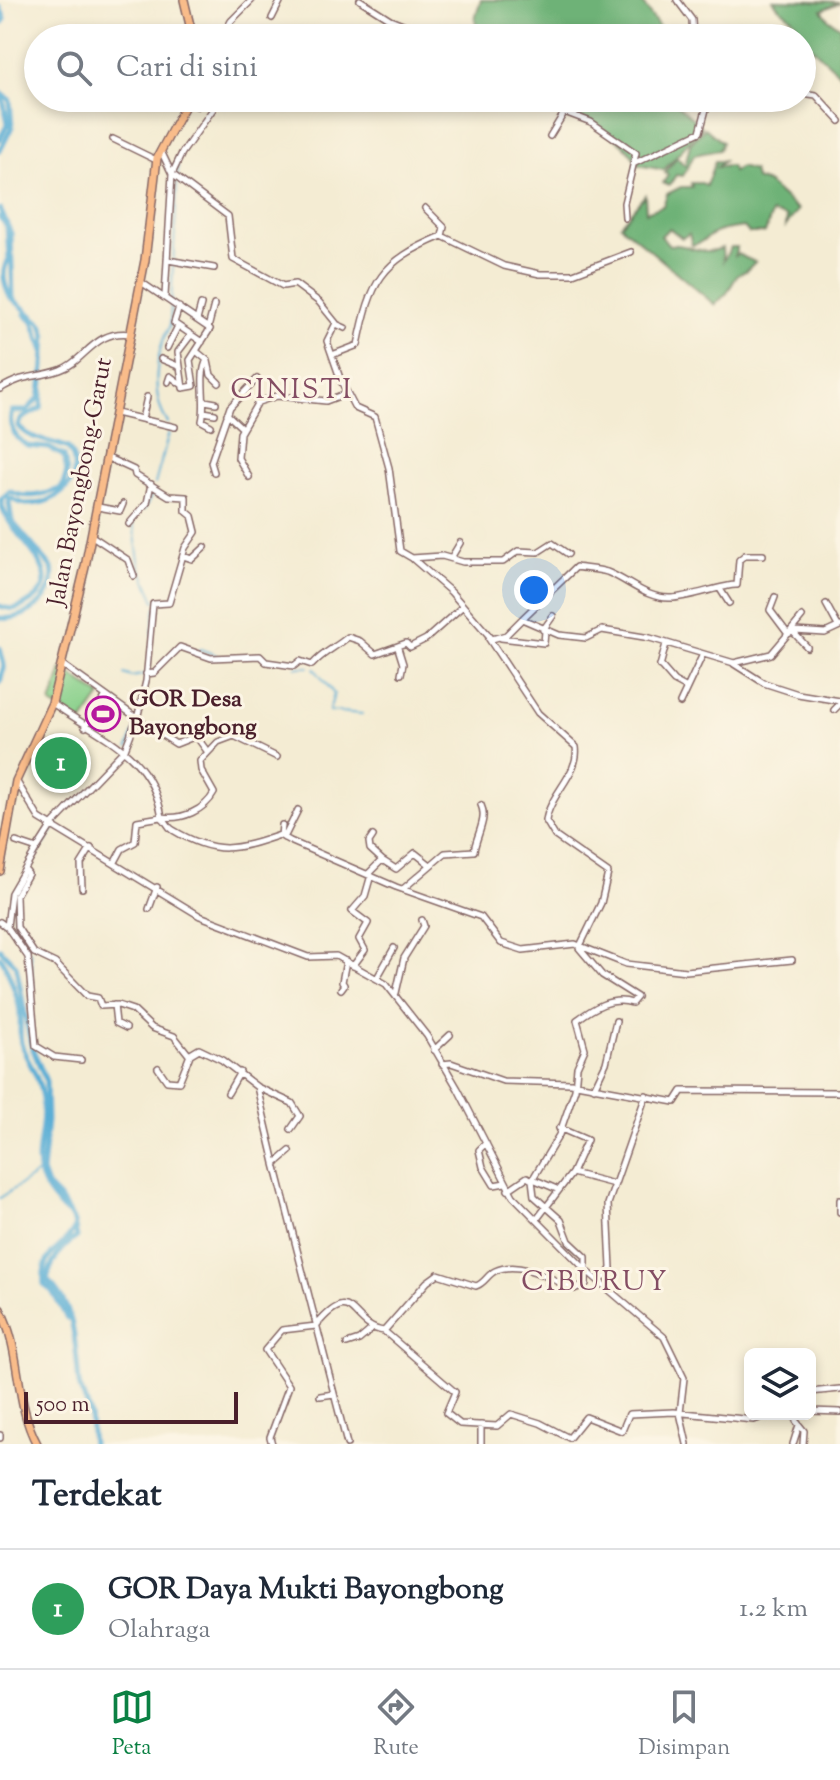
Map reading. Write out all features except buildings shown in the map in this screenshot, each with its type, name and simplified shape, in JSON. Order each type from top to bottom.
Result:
[{"type":"main road","points":[[184,0],[190,24]]},
{"type":"main road","name":"Jalan Bayongbong-Garut","points":[[0,871],[10,839],[16,781],[52,703],[92,536],[141,282],[156,160],[182,112]]},
{"type":"main road","points":[[0,1309],[9,1327],[24,1412],[37,1444]]},
{"type":"street","points":[[229,24],[252,0]]},
{"type":"street","points":[[272,18],[281,0]]},
{"type":"street","points":[[360,0],[403,24]]},
{"type":"street","points":[[677,0],[692,24]]},
{"type":"street","points":[[816,95],[840,121]]},
{"type":"street","points":[[165,297],[174,175],[211,112]]},
{"type":"street","points":[[635,163],[694,137],[704,126],[705,112]]},
{"type":"street","points":[[550,136],[564,113],[591,122],[636,153],[624,203],[625,218]]},
{"type":"street","points":[[113,139],[156,160]]},
{"type":"street","points":[[161,150],[174,175],[228,216],[233,259],[283,286],[295,284],[319,302],[336,324],[345,328]]},
{"type":"street","points":[[332,355],[358,345],[379,276],[399,257],[442,236],[445,228],[425,208]]},
{"type":"street","points":[[442,236],[504,266],[540,274],[573,274],[631,252]]},
{"type":"street","points":[[169,260],[214,268]]},
{"type":"street","points":[[141,282],[208,328]]},
{"type":"street","points":[[197,320],[201,305]]},
{"type":"street","points":[[168,382],[170,376],[183,388],[194,386],[190,361],[208,328],[214,305]]},
{"type":"street","points":[[179,307],[173,321],[202,342]]},
{"type":"street","points":[[336,324],[327,341],[347,393],[355,408],[377,420],[389,468],[397,548],[463,606],[538,713],[576,747],[575,761],[546,817],[555,836],[608,873],[602,900],[579,946]]},
{"type":"street","points":[[178,326],[166,347],[178,352]]},
{"type":"street","points":[[0,389],[32,374],[64,368],[110,335],[131,334]]},
{"type":"street","points":[[181,384],[178,352],[191,335]]},
{"type":"street","points":[[196,351],[207,360],[211,375],[219,383]]},
{"type":"street","points":[[161,359],[178,366]]},
{"type":"street","points":[[207,360],[202,369],[205,401],[203,423],[211,426]]},
{"type":"street","points":[[214,472],[211,462],[232,403],[257,379]]},
{"type":"street","points":[[249,477],[238,458],[242,428],[255,406],[268,398],[326,401],[347,393]]},
{"type":"street","points":[[142,419],[147,397]]},
{"type":"street","points":[[205,401],[216,403]]},
{"type":"street","points":[[204,412],[215,414]]},
{"type":"street","points":[[116,413],[175,427]]},
{"type":"street","points":[[227,414],[242,428]]},
{"type":"street","points":[[81,1060],[54,1057],[36,1046],[30,952],[16,922],[16,895],[37,849],[126,750],[138,719],[147,674],[153,603],[169,603],[183,556],[196,532],[192,516],[186,511],[187,498],[169,496],[135,475],[134,470],[108,458]]},
{"type":"street","points":[[129,524],[147,503],[153,485]]},
{"type":"street","points":[[98,507],[120,511],[123,504]]},
{"type":"street","points":[[92,536],[128,560],[134,576]]},
{"type":"street","points":[[451,558],[460,543]]},
{"type":"street","points":[[412,558],[503,562],[518,551],[536,552],[552,543],[568,554]]},
{"type":"street","points":[[183,556],[192,559],[205,547]]},
{"type":"street","points":[[500,637],[576,567],[606,572],[638,589],[669,598],[738,584],[741,557],[763,555]]},
{"type":"street","points":[[720,589],[729,603]]},
{"type":"street","points":[[775,597],[770,610],[807,647]]},
{"type":"street","points":[[791,633],[825,633],[839,626],[826,604]]},
{"type":"street","points":[[147,674],[180,647],[211,658],[260,656],[266,662],[294,666],[300,661],[312,664],[321,653],[336,650],[348,637],[360,641],[375,654],[406,643],[410,647],[426,639],[463,606]]},
{"type":"street","points":[[489,639],[500,637],[544,643],[544,630],[553,616]]},
{"type":"street","points":[[734,663],[771,654],[802,617]]},
{"type":"street","points":[[522,619],[544,630],[586,638],[602,630],[734,663],[764,683],[798,694],[840,702],[834,710]]},
{"type":"street","points":[[666,644],[660,666],[674,681],[687,688]]},
{"type":"street","points":[[398,648],[403,664],[401,674]]},
{"type":"street","points":[[680,703],[703,654]]},
{"type":"street","points":[[170,656],[179,662]]},
{"type":"street","points":[[63,665],[176,744],[196,736],[207,751]]},
{"type":"street","points":[[85,727],[106,696]]},
{"type":"street","points":[[52,703],[85,727],[126,750],[147,777],[162,817],[170,829],[197,844],[229,850],[282,836],[403,889],[481,917],[501,943],[517,949],[530,951],[562,944],[579,946],[626,964],[686,971],[792,960]]},
{"type":"street","points":[[115,862],[122,849],[135,842],[138,819],[180,818],[206,806],[213,796],[200,765],[207,751],[224,738],[234,736],[277,757]]},
{"type":"street","points":[[16,781],[37,816],[157,887],[195,914],[308,957],[330,955],[346,960],[377,978],[396,994],[434,1050],[486,1143],[508,1190],[587,1271],[666,1340],[684,1378],[680,1413],[687,1444]]},
{"type":"street","points":[[403,889],[446,852],[474,850],[485,812],[481,805]]},
{"type":"street","points":[[282,836],[298,810]]},
{"type":"street","points":[[282,825],[282,836]]},
{"type":"street","points":[[373,836],[369,842],[370,849],[397,869],[415,853],[429,864]]},
{"type":"street","points":[[10,839],[37,849]]},
{"type":"street","points":[[82,888],[80,873],[91,848]]},
{"type":"street","points":[[353,966],[365,950],[359,939],[368,923],[352,911],[365,896],[370,875],[382,860]]},
{"type":"street","points":[[7,927],[11,893],[26,871]]},
{"type":"street","points":[[149,909],[157,887]]},
{"type":"street","points":[[396,994],[404,958],[424,926],[422,920]]},
{"type":"street","points":[[0,922],[30,952],[55,963],[87,996],[97,998],[101,1006],[114,1005],[133,1010],[152,1028],[174,1036],[190,1055]]},
{"type":"street","points":[[384,1331],[427,1282],[438,1274],[476,1286],[497,1270],[521,1270],[543,1274],[576,1289],[586,1284],[586,1257],[575,1250],[561,1220],[532,1195],[533,1180],[559,1128],[585,1049],[577,1020],[605,1003],[615,1000],[632,1003],[637,998],[602,975],[579,946]]},
{"type":"street","points":[[377,978],[394,948]]},
{"type":"street","points":[[341,989],[346,960]]},
{"type":"street","points":[[114,1005],[116,1023],[126,1028]]},
{"type":"street","points":[[594,1088],[606,1063],[616,1021]]},
{"type":"street","points":[[434,1050],[450,1035]]},
{"type":"street","points":[[158,1068],[167,1081],[179,1082],[190,1055],[199,1049],[240,1072],[257,1087],[294,1104],[300,1116],[291,1129]]},
{"type":"street","points":[[442,1064],[451,1063],[503,1081],[575,1085],[675,1102],[682,1091],[840,1092]]},
{"type":"street","points":[[228,1093],[240,1072]]},
{"type":"street","points":[[257,1087],[347,1444]]},
{"type":"street","points":[[598,1280],[607,1276],[611,1268],[608,1215],[614,1184],[646,1095]]},
{"type":"street","points":[[537,1219],[572,1173],[587,1140],[559,1128]]},
{"type":"street","points":[[486,1143],[479,1150],[483,1167],[493,1184],[505,1183]]},
{"type":"street","points":[[275,1164],[290,1151]]},
{"type":"street","points":[[572,1173],[614,1184]]},
{"type":"street","points":[[508,1190],[527,1177],[559,1190]]},
{"type":"street","points":[[840,1200],[840,1212]]},
{"type":"street","points":[[272,1444],[270,1437],[289,1390],[286,1378],[269,1360],[265,1348],[285,1328],[316,1326],[329,1312],[344,1305],[355,1309],[372,1329],[384,1331],[455,1392],[447,1410],[449,1417],[460,1424],[495,1426],[511,1414],[520,1415],[569,1438],[586,1417],[622,1431],[629,1414],[680,1413],[744,1419]]},
{"type":"street","points":[[0,1330],[9,1327]]},
{"type":"street","points":[[347,1344],[359,1340],[372,1329]]},
{"type":"street","points":[[816,1391],[840,1389]]},
{"type":"street","points":[[320,1396],[334,1394]]},
{"type":"street","points":[[816,1411],[840,1412]]},
{"type":"street","points":[[798,1420],[805,1434],[803,1444]]},
{"type":"street","points":[[481,1425],[481,1444]]},
{"type":"street","points":[[793,1444],[799,1425]]},
{"type":"green space","points":[[481,0],[640,0],[657,24],[476,24]]},
{"type":"green space","points":[[773,0],[840,2],[822,10],[829,20],[840,26],[840,74],[816,51],[816,24],[797,24]]},
{"type":"green space","points":[[569,112],[685,112],[702,127],[664,170],[638,165],[620,142]]},
{"type":"green space","points":[[705,128],[722,142],[719,150],[694,155],[683,176],[676,175],[669,186],[663,183],[668,175],[665,173],[677,157],[685,166],[690,144]]},
{"type":"green space","points":[[715,161],[723,161],[717,167],[731,166],[733,172],[740,167],[753,171],[755,179],[767,183],[798,210],[786,226],[787,217],[772,213],[765,233],[749,233],[744,227],[714,234],[692,245],[689,234],[682,238],[669,228],[661,236],[669,245],[708,251],[722,248],[723,261],[731,247],[737,247],[734,257],[737,254],[755,262],[738,274],[727,293],[715,305],[620,225],[645,195],[646,212],[663,206],[667,194],[681,187],[692,187],[691,183],[706,186]]},
{"type":"green space","points":[[62,669],[101,696],[82,723],[51,704]]},
{"type":"waterway","points":[[0,7],[5,19],[0,26]]},
{"type":"waterway","points":[[0,92],[10,100],[12,127],[0,151]]},
{"type":"waterway","points":[[0,139],[8,123],[2,96]]},
{"type":"waterway","points":[[168,423],[159,401],[157,374],[161,348],[170,325],[178,167]]},
{"type":"waterway","points":[[0,209],[11,233],[13,299],[42,324],[46,336],[41,408],[21,419],[19,426],[28,435],[68,448],[75,470],[66,488],[48,500],[26,504],[8,497],[12,521],[52,568],[53,578],[46,596],[30,611],[21,616],[0,618]]},
{"type":"waterway","points":[[0,217],[7,226],[9,259],[4,278],[11,298]]},
{"type":"waterway","points":[[25,314],[33,322],[44,351]]},
{"type":"waterway","points":[[0,606],[19,608],[42,591],[45,579],[33,553],[4,513],[1,499],[10,491],[35,496],[62,488],[67,472],[64,456],[49,448],[27,446],[11,427],[12,411],[26,411],[39,398],[43,372]]},
{"type":"waterway","points":[[155,484],[170,429]]},
{"type":"waterway","points":[[144,510],[154,491]]},
{"type":"waterway","points":[[133,523],[140,566],[155,601]]},
{"type":"waterway","points":[[152,636],[156,607]]},
{"type":"waterway","points":[[0,648],[4,665],[0,683]]},
{"type":"waterway","points":[[197,652],[200,649],[216,655]]},
{"type":"waterway","points":[[296,667],[309,667]]},
{"type":"waterway","points":[[314,668],[334,694],[329,711],[362,714]]},
{"type":"waterway","points":[[124,674],[132,677],[146,674]]},
{"type":"waterway","points":[[128,748],[139,721]]},
{"type":"waterway","points":[[27,871],[58,822]]},
{"type":"waterway","points":[[14,894],[15,923]]},
{"type":"waterway","points":[[0,949],[16,965],[31,1045],[46,1081],[47,1121],[42,1172],[47,1186],[60,1199],[74,1222],[77,1237],[58,1256],[47,1280],[64,1302],[73,1328],[80,1387],[90,1416],[92,1444]]},
{"type":"waterway","points":[[30,950],[33,987]]},
{"type":"waterway","points":[[0,957],[18,1001],[21,1043],[40,1088],[43,1107],[38,1154],[42,1182],[51,1197],[67,1213]]},
{"type":"waterway","points":[[27,1031],[32,1021]]},
{"type":"waterway","points":[[0,1198],[38,1173]]},
{"type":"waterway","points":[[67,1318],[52,1291],[44,1285],[44,1273],[49,1257],[74,1229]]},
{"type":"place","name":"GOR Desa Bayongbong","points":[[103,714]]},
{"type":"place","name":"GOR Daya Mukti Bayongbong","points":[[61,763]]},
{"type":"district","name":"CINISTI","points":[[292,391]]},
{"type":"district","name":"CIBURUY","points":[[595,1283]]}]
